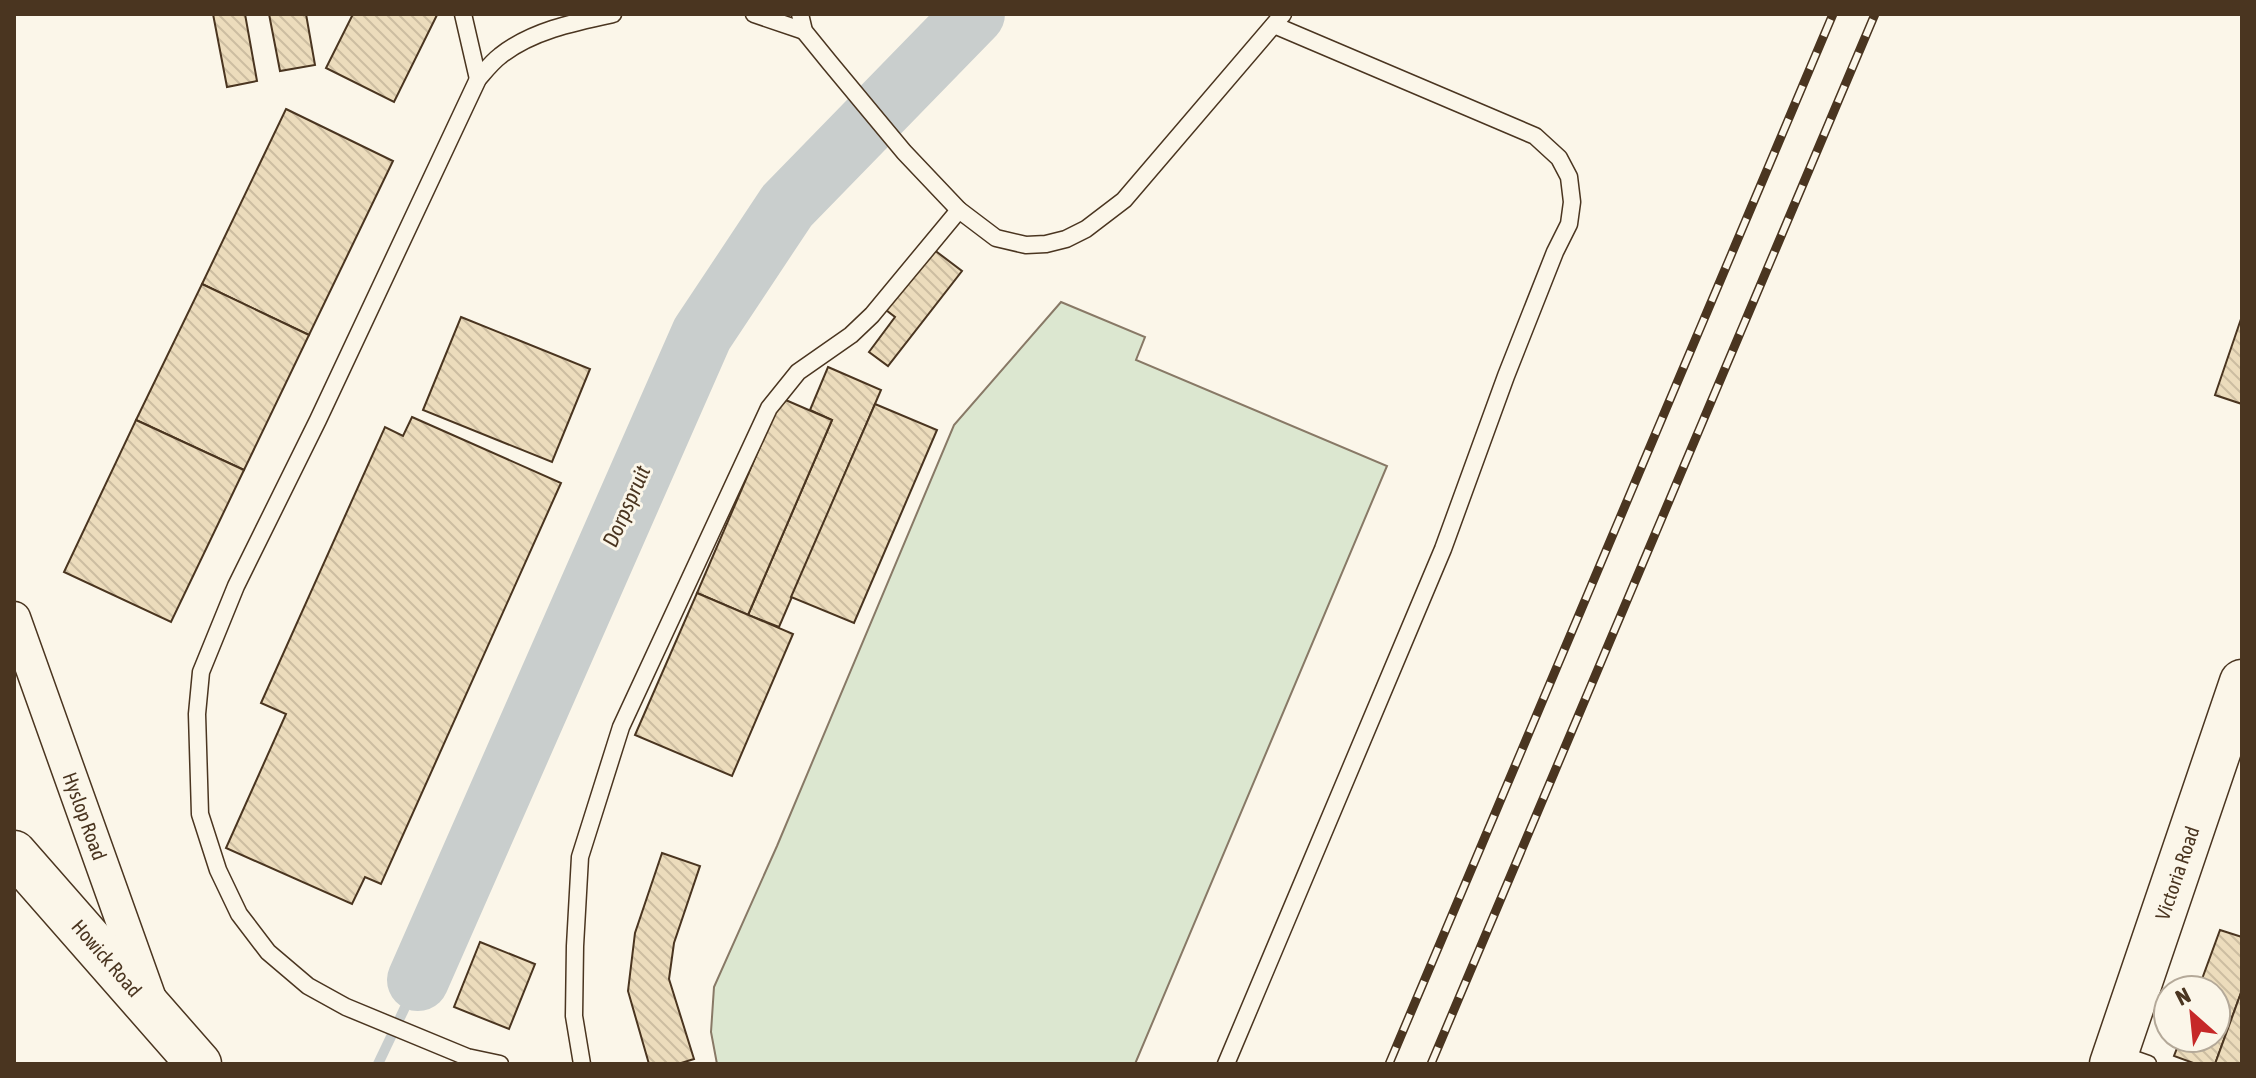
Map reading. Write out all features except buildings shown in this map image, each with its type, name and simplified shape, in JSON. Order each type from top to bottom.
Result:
[{"type":"main road","name":"Victoria Road","points":[[2125,1060],[2242,682]]},
{"type":"main road","name":"Howick Road","points":[[14,853],[199,1064]]},
{"type":"street","name":"Hyslop Road","points":[[14,618],[155,1013]]},
{"type":"lane","points":[[463,14],[478,79]]},
{"type":"lane","points":[[500,1064],[467,1057],[410,1034],[381,1019],[346,1007],[308,986],[268,952],[239,914],[218,870],[200,814],[197,714],[201,672],[236,586],[318,420],[478,79],[499,56],[528,38],[613,14]]},
{"type":"lane","points":[[754,14],[802,22],[830,63],[904,152],[959,210],[996,238],[1026,245],[1066,239],[1086,229],[1124,200],[1278,19],[1535,136],[1559,158],[1569,177],[1572,202],[1569,224],[1506,376],[1443,549],[1226,1064]]},
{"type":"lane","points":[[582,1064],[574,1016],[580,857],[621,727],[769,408],[798,372],[851,335],[872,315],[959,210]]},
{"type":"green space","points":[[1061,302],[1145,337],[1136,360],[1387,466],[1135,1064],[717,1064],[711,1032],[714,987],[777,846],[954,425]]},
{"type":"waterway","name":"Dorpspruit","points":[[418,980],[702,334],[787,206],[974,14]]},
{"type":"waterway","name":"Dorpspruit","points":[[378,1064],[418,980]]},
{"type":"railway","points":[[1389,1064],[1833,14]]},
{"type":"railway","points":[[1431,1064],[1875,14]]}]
